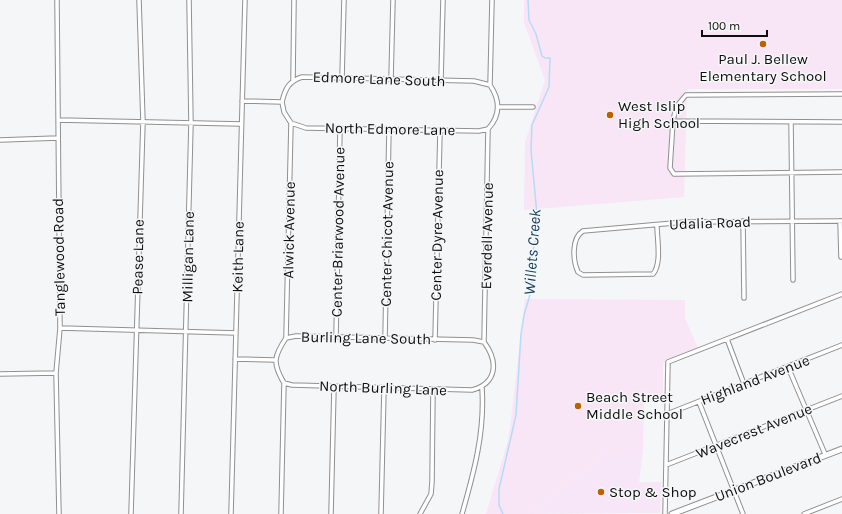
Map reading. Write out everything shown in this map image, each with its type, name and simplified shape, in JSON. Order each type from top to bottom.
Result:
[{"type":"main road","name":"Union Boulevard","points":[[672,514],[825,454],[842,449]]},
{"type":"street","name":"Tanglewood Road","points":[[57,0],[60,328],[56,373],[59,514]]},
{"type":"street","name":"Pease Lane","points":[[132,514],[143,122],[139,0]]},
{"type":"street","name":"Milligan Lane","points":[[181,514],[187,331],[191,123],[189,0]]},
{"type":"street","name":"Keith Lane","points":[[231,514],[244,0]]},
{"type":"street","points":[[293,80],[294,0]]},
{"type":"street","points":[[342,78],[344,0]]},
{"type":"street","points":[[391,79],[393,0]]},
{"type":"street","points":[[441,80],[443,0]]},
{"type":"street","points":[[488,129],[497,116],[499,107],[496,93],[490,85],[492,0]]},
{"type":"street","name":"Edmore Lane South","points":[[282,102],[286,90],[293,80],[302,77],[474,81],[490,85]]},
{"type":"street","points":[[842,94],[686,95],[676,107],[673,121],[670,168],[674,174],[842,172]]},
{"type":"street","points":[[242,101],[282,102],[284,112],[291,123]]},
{"type":"street","points":[[499,107],[533,107]]},
{"type":"street","points":[[58,120],[241,124]]},
{"type":"street","points":[[673,121],[842,122]]},
{"type":"street","points":[[791,122],[793,280]]},
{"type":"street","name":"North Edmore Lane","points":[[291,123],[306,128],[479,132],[488,129]]},
{"type":"street","name":"Alwick Avenue","points":[[286,338],[291,123]]},
{"type":"street","name":"Center Briarwood Avenue","points":[[336,337],[340,128]]},
{"type":"street","name":"Center Chicot Avenue","points":[[385,339],[390,129]]},
{"type":"street","name":"Everdell Avenue","points":[[484,342],[488,129]]},
{"type":"street","name":"Center Dyre Avenue","points":[[435,340],[440,131]]},
{"type":"street","points":[[0,140],[58,138]]},
{"type":"street","points":[[743,221],[744,298]]},
{"type":"street","points":[[841,221],[841,257]]},
{"type":"street","name":"Udalia Road","points":[[657,226],[657,270],[653,274],[583,275],[578,272],[575,263],[575,241],[578,234],[583,232],[657,226],[685,222],[841,221]]},
{"type":"street","points":[[665,514],[668,362],[842,294]]},
{"type":"street","points":[[60,328],[236,333]]},
{"type":"street","name":"Burling Lane South","points":[[275,360],[277,352],[286,338],[336,337],[473,340],[484,342]]},
{"type":"street","points":[[727,339],[744,384]]},
{"type":"street","points":[[462,514],[477,462],[482,432],[482,388],[492,375],[495,367],[494,360],[484,342]]},
{"type":"street","name":"Highland Avenue","points":[[667,414],[842,345]]},
{"type":"street","points":[[235,359],[275,360],[278,373],[284,383],[282,514]]},
{"type":"street","points":[[788,367],[825,454]]},
{"type":"street","points":[[0,374],[56,373]]},
{"type":"street","name":"North Burling Lane","points":[[284,383],[292,385],[334,387],[433,390],[472,390],[482,388]]},
{"type":"street","points":[[331,514],[334,387]]},
{"type":"street","points":[[381,514],[384,388]]},
{"type":"street","points":[[420,514],[431,494],[433,390]]},
{"type":"street","name":"Wavecrest Avenue","points":[[666,466],[842,396]]},
{"type":"street","points":[[699,402],[743,514]]},
{"type":"street","points":[[804,514],[842,499]]},
{"type":"shaded area","name":"West Islip High School","points":[[524,0],[842,0],[842,89],[687,89],[684,197],[524,210],[525,142],[545,80],[524,23]]},
{"type":"shaded area","name":"Beach Street Middle School","points":[[525,299],[685,300],[685,318],[698,348],[663,363],[663,399],[644,404],[643,451],[609,451],[528,514],[486,514],[509,437]]},
{"type":"shaded area","points":[[609,451],[643,451],[639,482],[662,482],[660,513],[528,514]]},
{"type":"waterway","name":"Willets Creek","points":[[503,514],[499,505],[499,489],[516,415],[521,334],[524,315],[532,288],[532,255],[536,237],[537,215],[531,150],[532,125],[549,87],[550,58],[545,58],[542,56],[536,34],[529,20],[528,0]]},
{"type":"place","name":"Paul J. Bellew Elementary School","points":[[763,44]]},
{"type":"place","name":"West Islip High School","points":[[610,115]]},
{"type":"place","name":"Beach Street Middle School","points":[[578,406]]},
{"type":"place","name":"Stop & Shop","points":[[601,492]]}]
